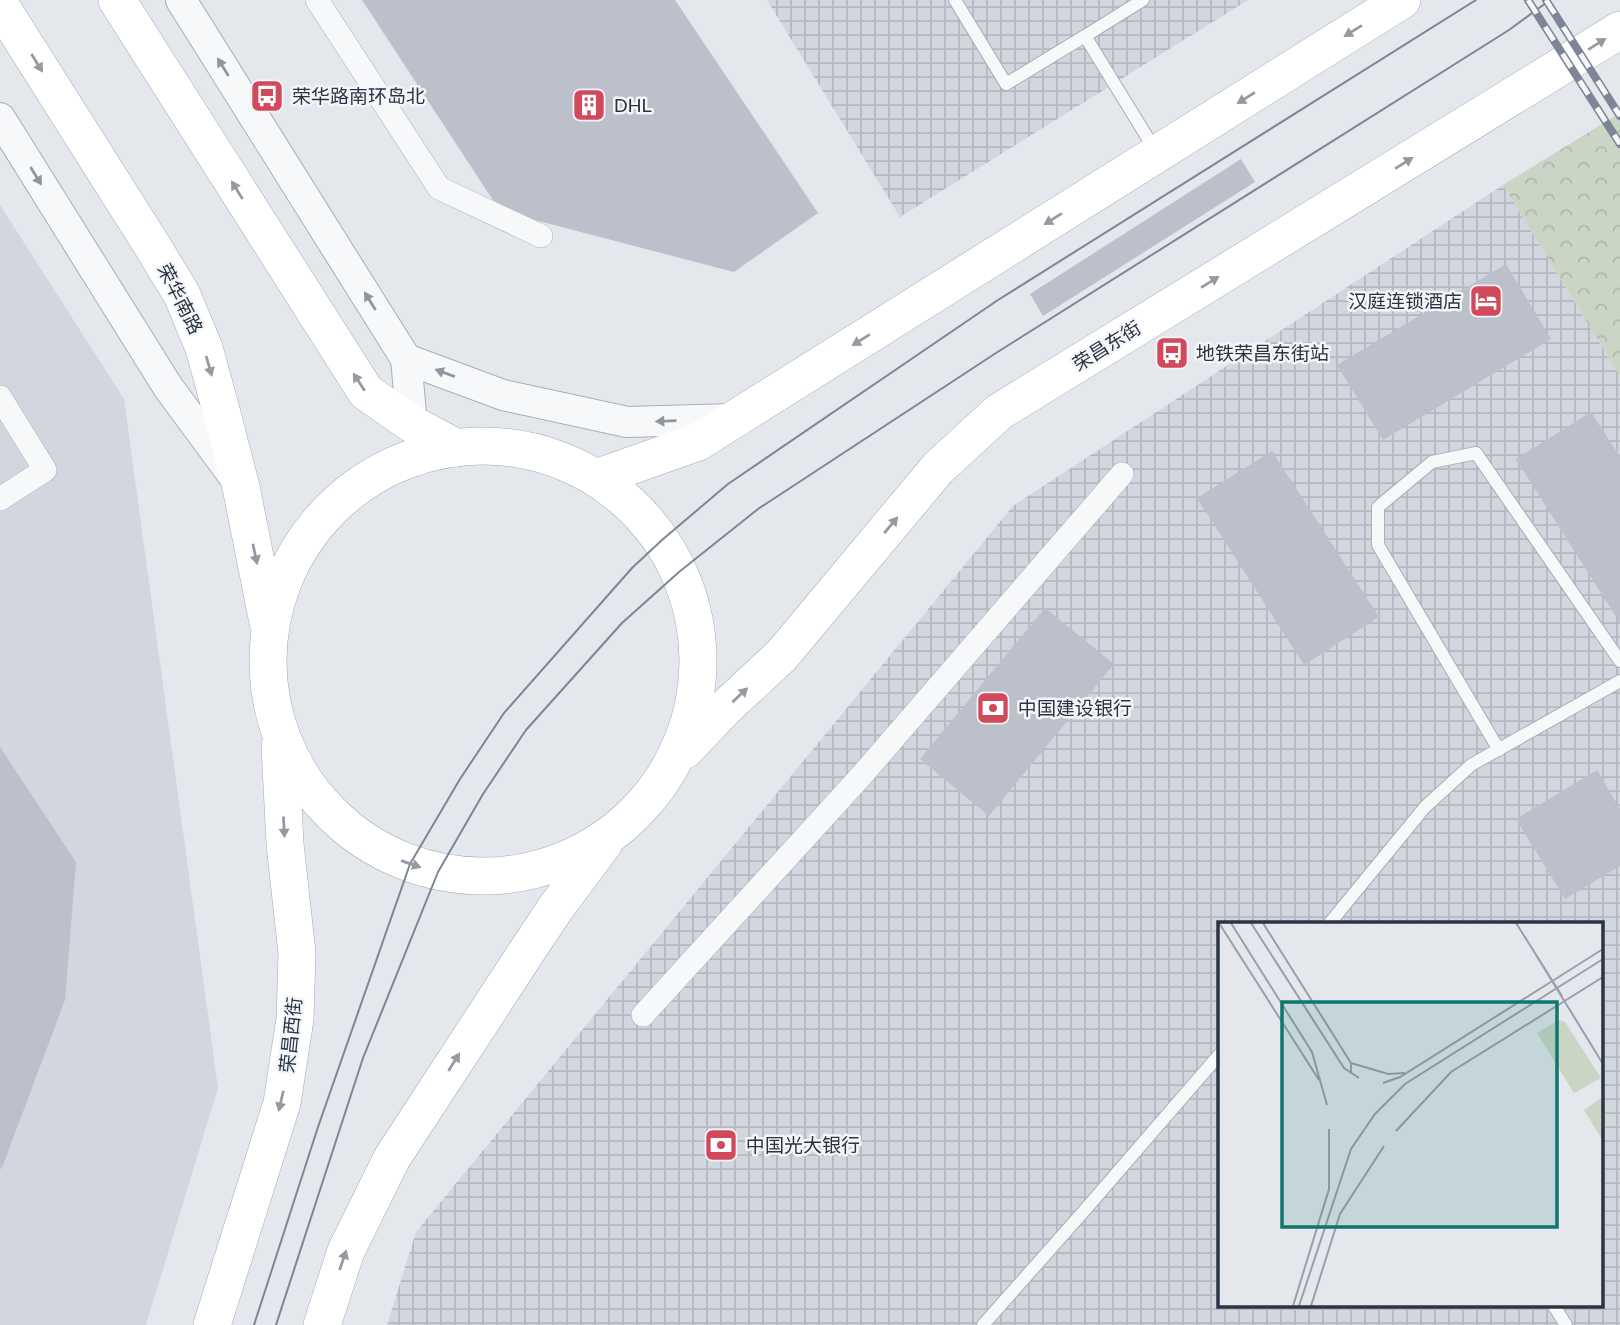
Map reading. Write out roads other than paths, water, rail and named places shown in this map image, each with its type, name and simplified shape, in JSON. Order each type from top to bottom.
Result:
[{"type":"main road","points":[[117,0],[366,392],[412,424],[457,448]]},
{"type":"main road","points":[[596,478],[698,442],[1402,0]]},
{"type":"main road","name":"荣华南路","points":[[0,5],[182,295],[204,348],[241,487],[270,630]]},
{"type":"main road","name":"荣昌东街","points":[[675,761],[724,709],[782,655],[938,468],[999,412],[1620,30]]},
{"type":"main road","points":[[322,1325],[346,1251],[392,1158],[555,909],[609,836],[647,802],[675,761],[694,708],[699,660],[693,611],[680,572],[662,540],[634,507],[596,478],[551,457],[505,448],[457,448],[400,463],[346,495],[326,514],[302,544],[283,580],[270,630],[269,689],[280,734],[306,784],[345,827],[383,852],[438,872],[490,877],[548,867],[609,836]]},
{"type":"main road","name":"荣昌西街","points":[[212,1325],[282,1103],[295,1019],[297,953],[285,844],[280,734]]},
{"type":"street","points":[[181,0],[406,359],[412,424]]},
{"type":"street","points":[[317,0],[439,188],[541,236]]},
{"type":"street","points":[[0,118],[168,387],[241,487]]},
{"type":"street","points":[[406,359],[503,395],[627,422],[734,419]]},
{"type":"street","points":[[0,397],[45,470],[0,499]]},
{"type":"street","points":[[643,1016],[862,775],[1122,474]]},
{"type":"lane","points":[[955,0],[1006,84],[1143,0]]},
{"type":"lane","points":[[1085,36],[1157,154]]},
{"type":"lane","points":[[1499,750],[1378,545],[1378,508],[1432,462],[1476,453],[1620,661]]},
{"type":"lane","points":[[1331,922],[1425,807],[1471,765],[1620,681]]},
{"type":"lane","points":[[983,1325],[1218,1056]]},
{"type":"lane","points":[[1555,1308],[1566,1325]]},
{"type":"tram line","points":[[254,1325],[318,1127],[410,864],[460,779],[504,713],[632,568],[728,484],[998,300],[1476,0]]},
{"type":"tram line","points":[[276,1325],[363,1058],[438,872],[483,794],[526,730],[622,623],[679,572],[758,509],[996,353],[1509,30],[1550,0]]},
{"type":"railway","points":[[1528,0],[1620,144]]},
{"type":"railway","points":[[1546,0],[1620,116]]},
{"type":"place","name":"荣华路南环岛北","points":[[267,96]]},
{"type":"place","name":"DHL","points":[[589,105]]},
{"type":"place","name":"汉庭连锁酒店","points":[[1486,301]]},
{"type":"place","name":"地铁荣昌东街站","points":[[1172,353]]},
{"type":"place","name":"中国建设银行","points":[[993,708]]},
{"type":"place","name":"中国光大银行","points":[[721,1145]]}]
